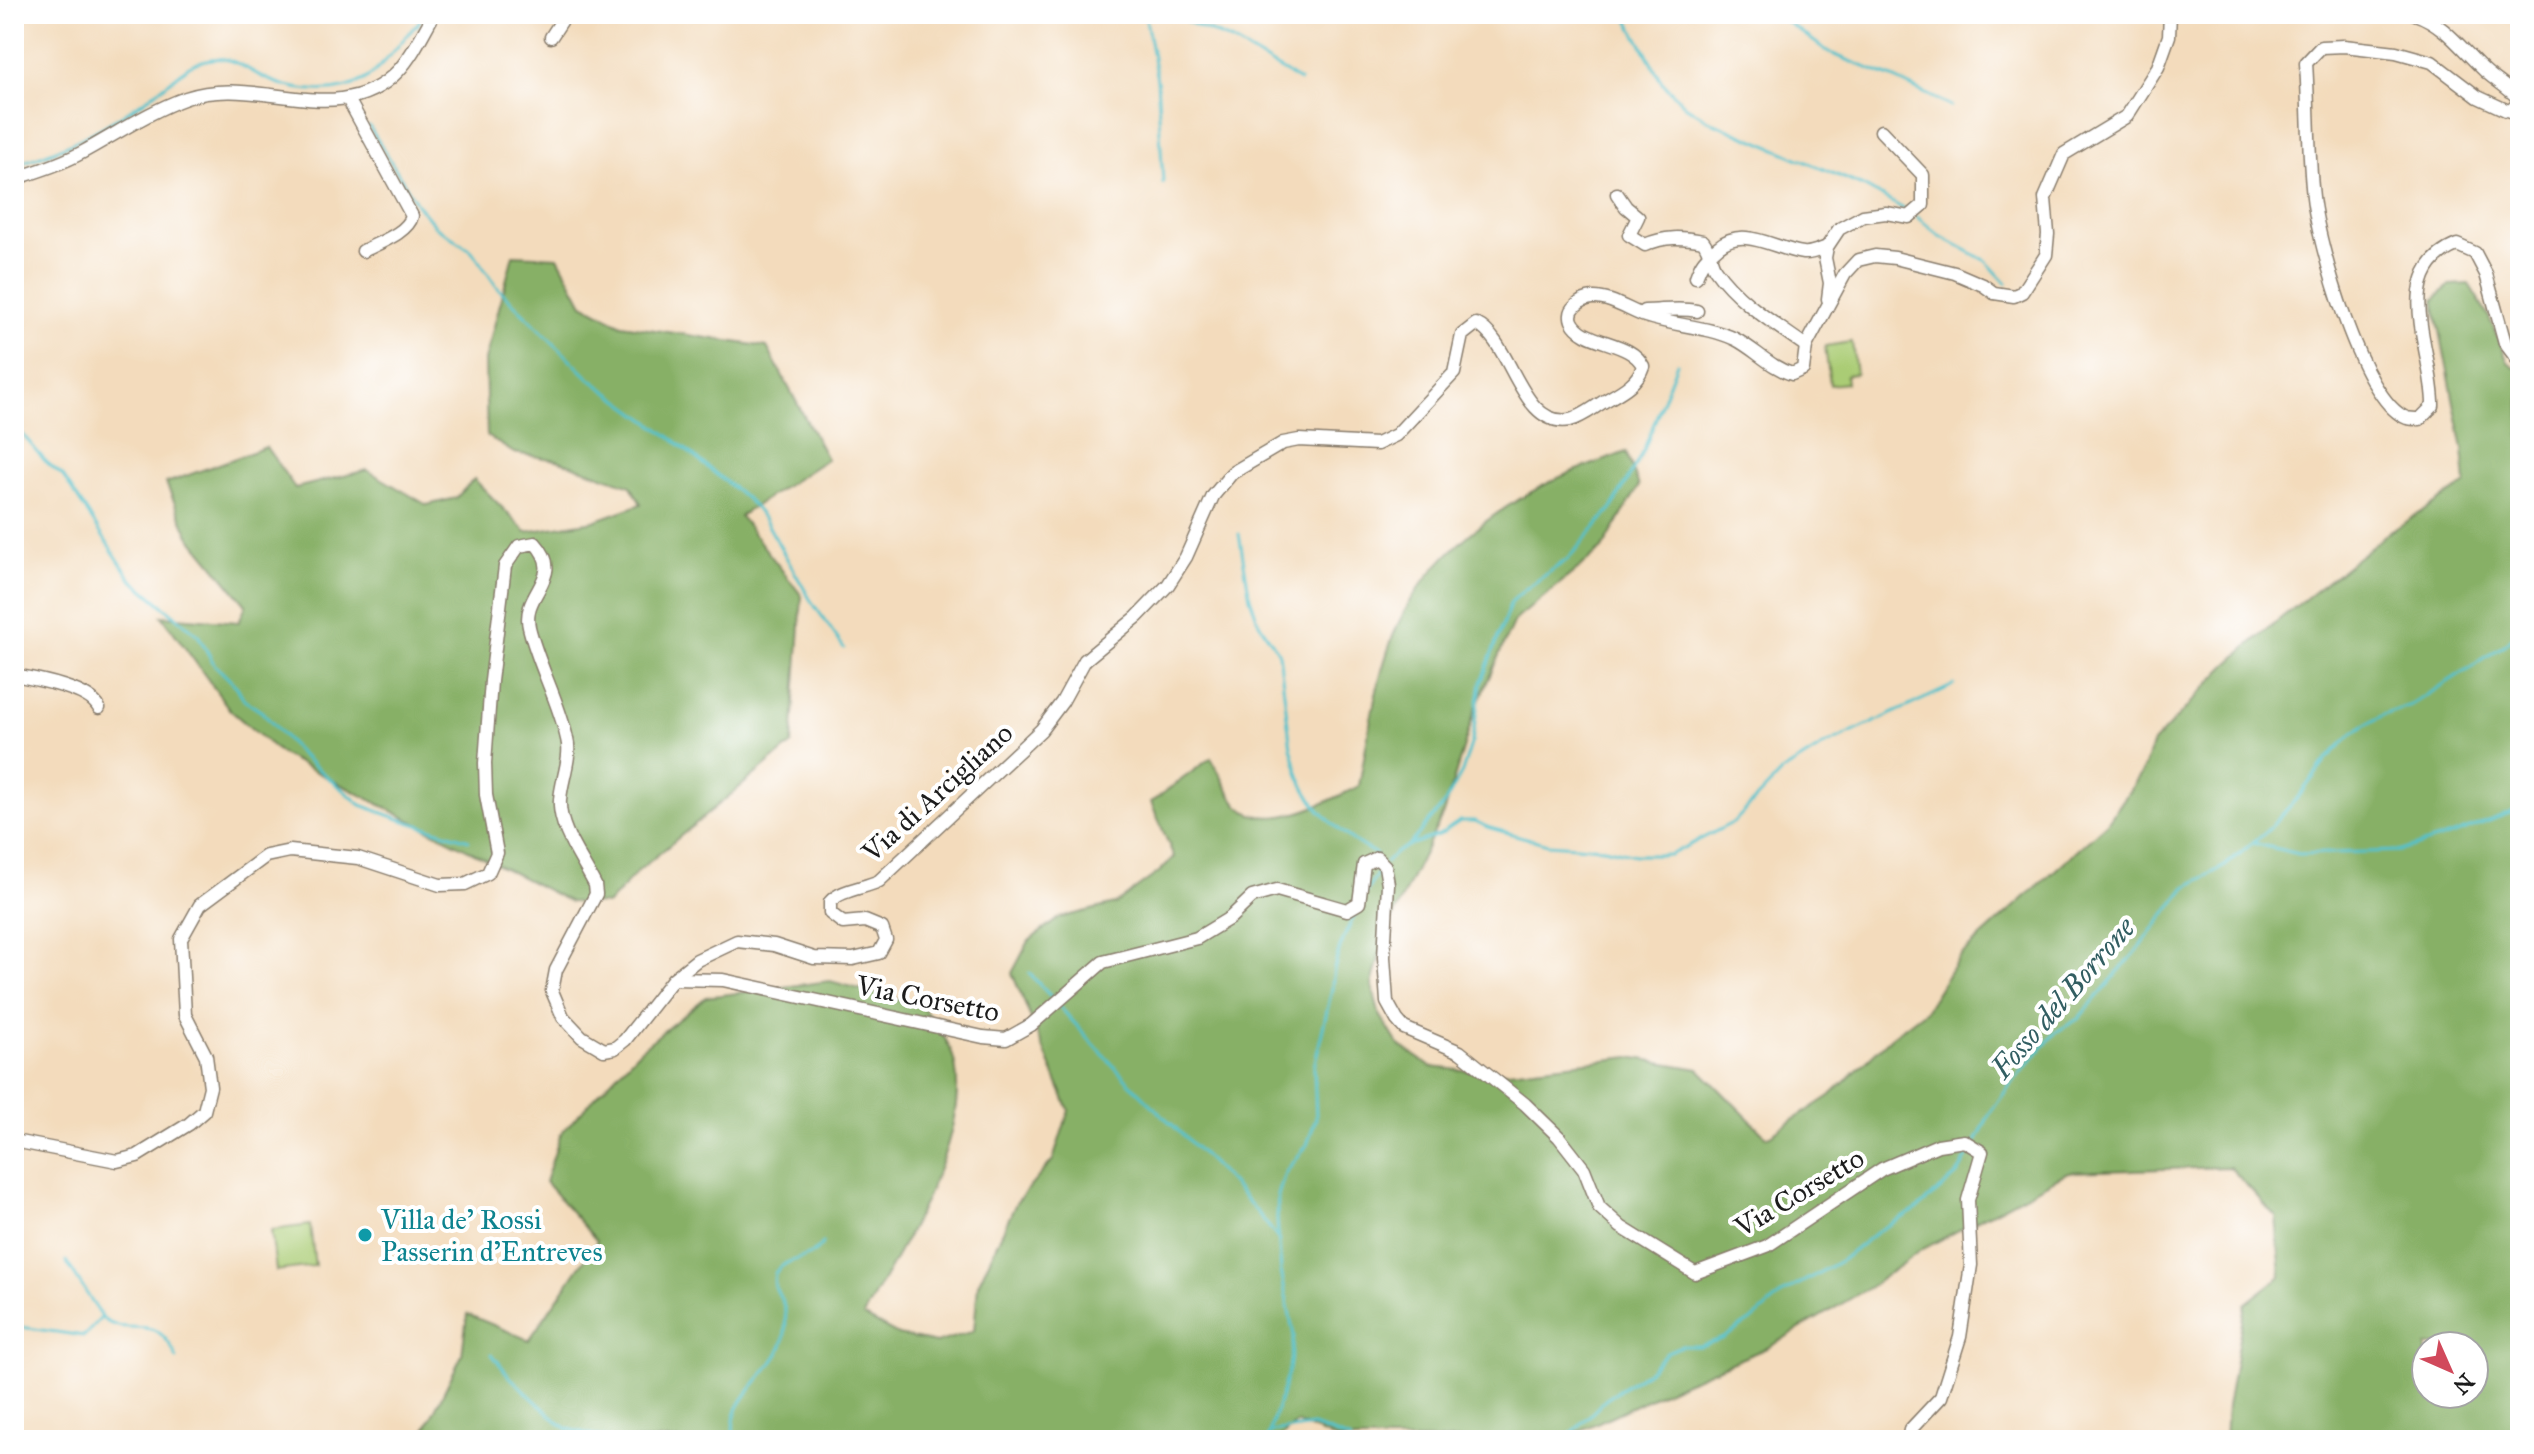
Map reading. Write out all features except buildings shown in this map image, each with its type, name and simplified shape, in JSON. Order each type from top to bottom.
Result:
[{"type":"street","points":[[14,179],[60,163],[169,106],[201,94],[258,91],[324,101],[348,99],[374,89],[396,73],[434,14]]},
{"type":"street","points":[[1617,194],[1638,217],[1629,235],[1634,240],[1645,245],[1681,237],[1703,241],[1712,253],[1713,266],[1736,291],[1806,346],[1851,265],[1875,256],[1955,273],[1994,293],[2014,296],[2022,292],[2046,255],[2045,198],[2064,154],[2127,116],[2158,67],[2169,36],[2170,14]]},
{"type":"street","points":[[2415,14],[2447,32],[2487,73],[2510,88],[2520,101],[2510,111],[2506,110],[2478,97],[2432,62],[2396,52],[2344,46],[2321,47],[2306,63],[2315,214],[2328,263],[2352,339],[2384,398],[2406,418],[2420,419],[2433,406],[2418,315],[2419,296],[2427,268],[2446,249],[2457,245],[2475,253],[2486,274],[2505,343],[2520,363]]},
{"type":"street","points":[[551,37],[561,16]]},
{"type":"street","points":[[348,99],[412,216],[405,227],[363,251]]},
{"type":"street","points":[[1826,310],[1830,283],[1825,258],[1827,247],[1839,229],[1863,216],[1886,213],[1909,217],[1923,205],[1923,175],[1918,166],[1881,131]]},
{"type":"street","points":[[1696,277],[1702,259],[1725,241],[1737,238],[1761,239],[1780,248],[1807,253],[1827,247]]},
{"type":"street","name":"Via di Arcigliano","points":[[14,1141],[117,1161],[137,1156],[189,1124],[204,1111],[210,1087],[206,1056],[185,1015],[181,939],[200,905],[266,856],[290,851],[358,858],[440,885],[465,884],[488,873],[497,853],[486,795],[485,763],[491,681],[505,566],[519,546],[535,543],[546,555],[548,573],[532,600],[528,624],[569,742],[560,803],[564,824],[595,885],[596,894],[556,970],[552,991],[554,1002],[563,1017],[582,1037],[604,1050],[615,1048],[625,1040],[673,979],[697,960],[737,941],[774,945],[814,958],[853,959],[879,953],[886,940],[882,928],[865,921],[843,923],[830,913],[830,902],[843,892],[879,881],[1041,730],[1062,702],[1085,660],[1137,617],[1168,585],[1186,557],[1213,496],[1222,483],[1242,466],[1283,443],[1299,440],[1377,444],[1396,435],[1454,373],[1462,335],[1476,324],[1489,332],[1534,405],[1556,420],[1579,417],[1633,382],[1643,366],[1633,354],[1578,329],[1571,319],[1573,308],[1585,300],[1598,298],[1658,320],[1730,337],[1792,374],[1803,369],[1806,346]]},
{"type":"street","points":[[1633,311],[1677,308],[1697,311]]},
{"type":"street","points":[[14,675],[60,685],[95,702],[99,708]]},
{"type":"street","name":"Via Corsetto","points":[[673,979],[723,980],[983,1037],[1006,1039],[1031,1025],[1103,962],[1197,938],[1230,918],[1252,897],[1277,890],[1347,910],[1359,903],[1364,864],[1377,858],[1388,884],[1384,957],[1387,1002],[1397,1020],[1404,1028],[1460,1052],[1525,1104],[1559,1137],[1584,1169],[1599,1207],[1621,1227],[1695,1273],[1767,1246],[1882,1169],[1938,1145],[1964,1141],[1982,1152],[1968,1200],[1971,1265],[1960,1337],[1941,1397],[1910,1430],[1908,1440]]},
{"type":"green space","points":[[513,255],[558,257],[583,304],[622,325],[767,347],[827,459],[740,516],[802,596],[792,744],[637,872],[608,904],[570,902],[281,754],[230,710],[162,616],[239,622],[246,605],[189,536],[166,483],[266,447],[295,488],[367,470],[427,505],[456,498],[474,479],[526,532],[594,521],[641,504],[631,486],[557,460],[514,453],[487,436],[485,360]]},
{"type":"green space","points":[[2469,284],[2488,315],[2508,362],[2520,371],[2520,1440],[2225,1440],[2227,1406],[2245,1304],[2281,1276],[2276,1217],[2230,1167],[2068,1172],[1921,1250],[1870,1287],[1769,1347],[1560,1440],[1339,1440],[1297,1423],[1278,1440],[420,1440],[462,1355],[467,1314],[529,1340],[597,1241],[545,1182],[561,1133],[640,1050],[706,997],[830,981],[922,1006],[952,1053],[957,1084],[954,1118],[931,1189],[863,1316],[898,1335],[936,1343],[974,1331],[978,1284],[1016,1203],[1053,1160],[1069,1110],[1012,973],[1029,941],[1059,918],[1115,904],[1174,857],[1151,802],[1211,758],[1236,803],[1253,814],[1267,817],[1300,812],[1359,786],[1381,673],[1393,636],[1420,587],[1458,545],[1503,509],[1561,477],[1626,452],[1639,486],[1602,549],[1514,621],[1476,707],[1443,814],[1386,931],[1372,985],[1379,1013],[1398,1044],[1431,1067],[1491,1073],[1630,1057],[1699,1069],[1767,1137],[1830,1096],[1891,1037],[1925,1011],[1959,957],[2107,823],[2141,774],[2153,743],[2226,666],[2267,629],[2390,532],[2466,484],[2463,449],[2434,300],[2450,285]]},
{"type":"green space","points":[[1852,342],[1856,374],[1846,375],[1847,383],[1830,385],[1825,346]]},
{"type":"green space","points":[[310,1225],[315,1266],[276,1271],[271,1230]]},
{"type":"waterway","points":[[14,165],[62,148],[107,125],[189,66],[204,61],[226,59],[274,82],[296,88],[332,90],[354,85],[378,69],[419,22],[422,14]]},
{"type":"waterway","points":[[1145,14],[1157,80],[1163,183]]},
{"type":"waterway","points":[[1170,14],[1232,41],[1300,81]]},
{"type":"waterway","points":[[1625,14],[1662,82],[1685,106],[1712,122],[1865,187],[1911,213]]},
{"type":"waterway","points":[[1776,14],[1830,53],[1951,106]]},
{"type":"waterway","points":[[369,126],[417,204],[435,226],[472,251],[497,287],[515,305],[590,379],[674,440],[748,500],[765,520],[810,599],[844,648]]},
{"type":"waterway","points":[[1917,217],[1940,236],[1986,261],[2006,283]]},
{"type":"waterway","points":[[1386,862],[1409,845],[1445,803],[1462,772],[1472,741],[1481,683],[1511,602],[1568,559],[1612,508],[1643,452],[1677,363]]},
{"type":"waterway","points":[[14,424],[45,461],[63,476],[131,579],[198,635],[214,664],[237,687],[244,700],[262,712],[300,754],[361,805],[469,840]]},
{"type":"waterway","points":[[1239,534],[1250,598],[1259,623],[1279,653],[1291,748],[1300,778],[1322,813],[1353,840],[1376,854]]},
{"type":"waterway","name":"Fosso del Borrone","points":[[1976,1142],[1990,1113],[2010,1085],[2056,1032],[2078,1019],[2186,887],[2225,866],[2270,828],[2327,759],[2354,732],[2383,715],[2411,705],[2506,644],[2520,630]]},
{"type":"waterway","points":[[1409,845],[1439,835],[1460,821],[1475,821],[1548,844],[1604,848],[1635,855],[1670,855],[1734,822],[1783,771],[1823,746],[1954,685]]},
{"type":"waterway","points":[[2253,843],[2299,854],[2401,851],[2520,809]]},
{"type":"waterway","points":[[1366,892],[1381,868]]},
{"type":"waterway","points":[[1267,1440],[1289,1369],[1294,1336],[1281,1271],[1278,1195],[1285,1173],[1307,1145],[1316,1118],[1314,1067],[1337,958],[1357,910]]},
{"type":"waterway","points":[[1029,973],[1054,1000]]},
{"type":"waterway","points":[[1059,1006],[1124,1077],[1232,1184],[1278,1239]]},
{"type":"waterway","name":"Fosso del Borrone","points":[[1559,1440],[1571,1434],[1605,1400],[1649,1370],[1667,1352],[1681,1346],[1700,1346],[1724,1338],[1756,1317],[1783,1293],[1842,1260],[1878,1231],[1916,1210],[1957,1175],[1972,1148]]},
{"type":"waterway","points":[[735,1440],[733,1427],[740,1403],[773,1361],[784,1340],[785,1312],[774,1282],[775,1273],[780,1267],[811,1254],[823,1243]]},
{"type":"waterway","points":[[66,1261],[103,1319],[113,1325],[151,1329],[169,1343],[177,1359]]},
{"type":"waterway","points":[[14,1326],[84,1336],[102,1317]]},
{"type":"waterway","points":[[492,1354],[510,1377],[559,1423],[568,1429],[614,1440]]},
{"type":"waterway","name":"Fosso del Borrone","points":[[1271,1432],[1313,1426],[1351,1440]]},
{"type":"place","name":"Villa de' Rossi Passerin d'Entreves","points":[[365,1235]]}]
